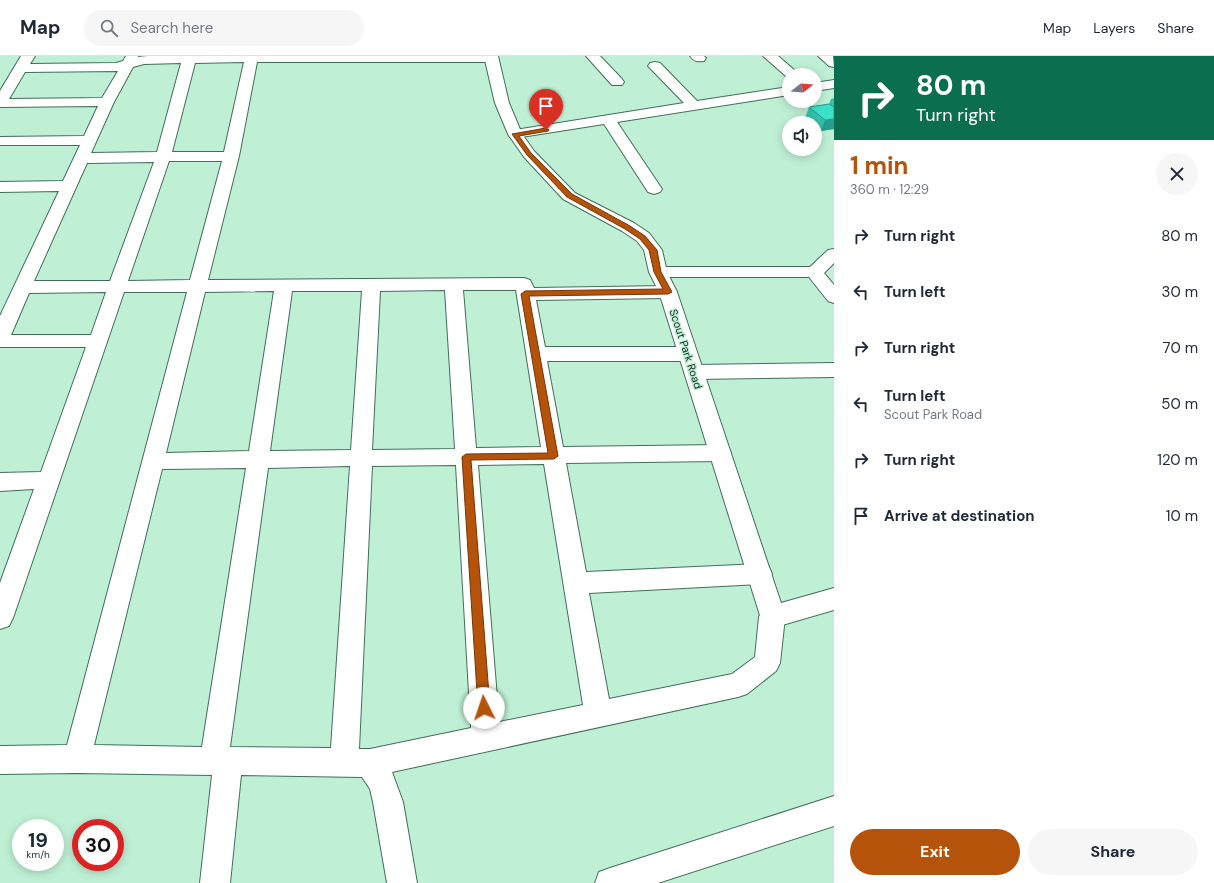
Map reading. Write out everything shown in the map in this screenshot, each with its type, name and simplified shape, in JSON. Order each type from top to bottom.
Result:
[{"type":"street","points":[[0,102],[28,56]]},
{"type":"street","points":[[593,56],[617,82]]},
{"type":"street","points":[[770,56],[785,68]]},
{"type":"street","points":[[825,56],[834,63]]},
{"type":"street","points":[[77,759],[231,156],[251,57]]},
{"type":"street","points":[[22,68],[116,67],[130,60],[189,58],[491,57]]},
{"type":"street","name":"Scout Park Road","points":[[491,57],[502,103],[515,134],[529,154],[569,196],[628,227],[643,237],[653,250],[658,272],[668,292],[760,574],[772,617]]},
{"type":"street","points":[[0,618],[163,157],[189,58]]},
{"type":"street","points":[[0,337],[13,296],[69,186],[107,102],[130,60]]},
{"type":"street","points":[[656,62],[694,106]]},
{"type":"street","points":[[822,86],[834,84]]},
{"type":"street","points":[[515,134],[782,92]]},
{"type":"street","points":[[0,102],[107,102]]},
{"type":"street","points":[[608,120],[654,189]]},
{"type":"street","points":[[0,141],[91,140]]},
{"type":"street","points":[[82,158],[231,156]]},
{"type":"street","points":[[0,187],[69,186]]},
{"type":"street","points":[[658,272],[814,272],[834,254]]},
{"type":"street","points":[[814,272],[834,297]]},
{"type":"street","points":[[454,284],[486,739]]},
{"type":"street","points":[[13,296],[117,286],[524,284],[598,715]]},
{"type":"street","points":[[215,883],[221,761],[258,460],[284,285]]},
{"type":"street","points":[[357,763],[361,458],[371,285]]},
{"type":"street","points":[[525,294],[668,292]]},
{"type":"street","points":[[0,341],[98,341]]},
{"type":"street","points":[[536,354],[834,370]]},
{"type":"street","points":[[153,461],[720,453]]},
{"type":"street","points":[[0,482],[49,480]]},
{"type":"street","points":[[576,583],[760,574]]},
{"type":"street","points":[[0,760],[77,759],[357,763],[486,739],[738,685],[767,663],[772,617],[834,599]]},
{"type":"street","points":[[357,763],[382,783],[388,802],[402,883]]},
{"type":"street","points":[[610,883],[834,811]]},
{"type":"building","points":[[829,104],[834,107],[834,119],[825,120],[822,116],[810,108],[822,108],[822,105]]},
{"type":"route","points":[[484,708],[466,457],[554,456],[525,294],[668,292],[658,272],[653,250],[643,237],[628,227],[569,196],[529,154],[515,134],[546,130]]}]
